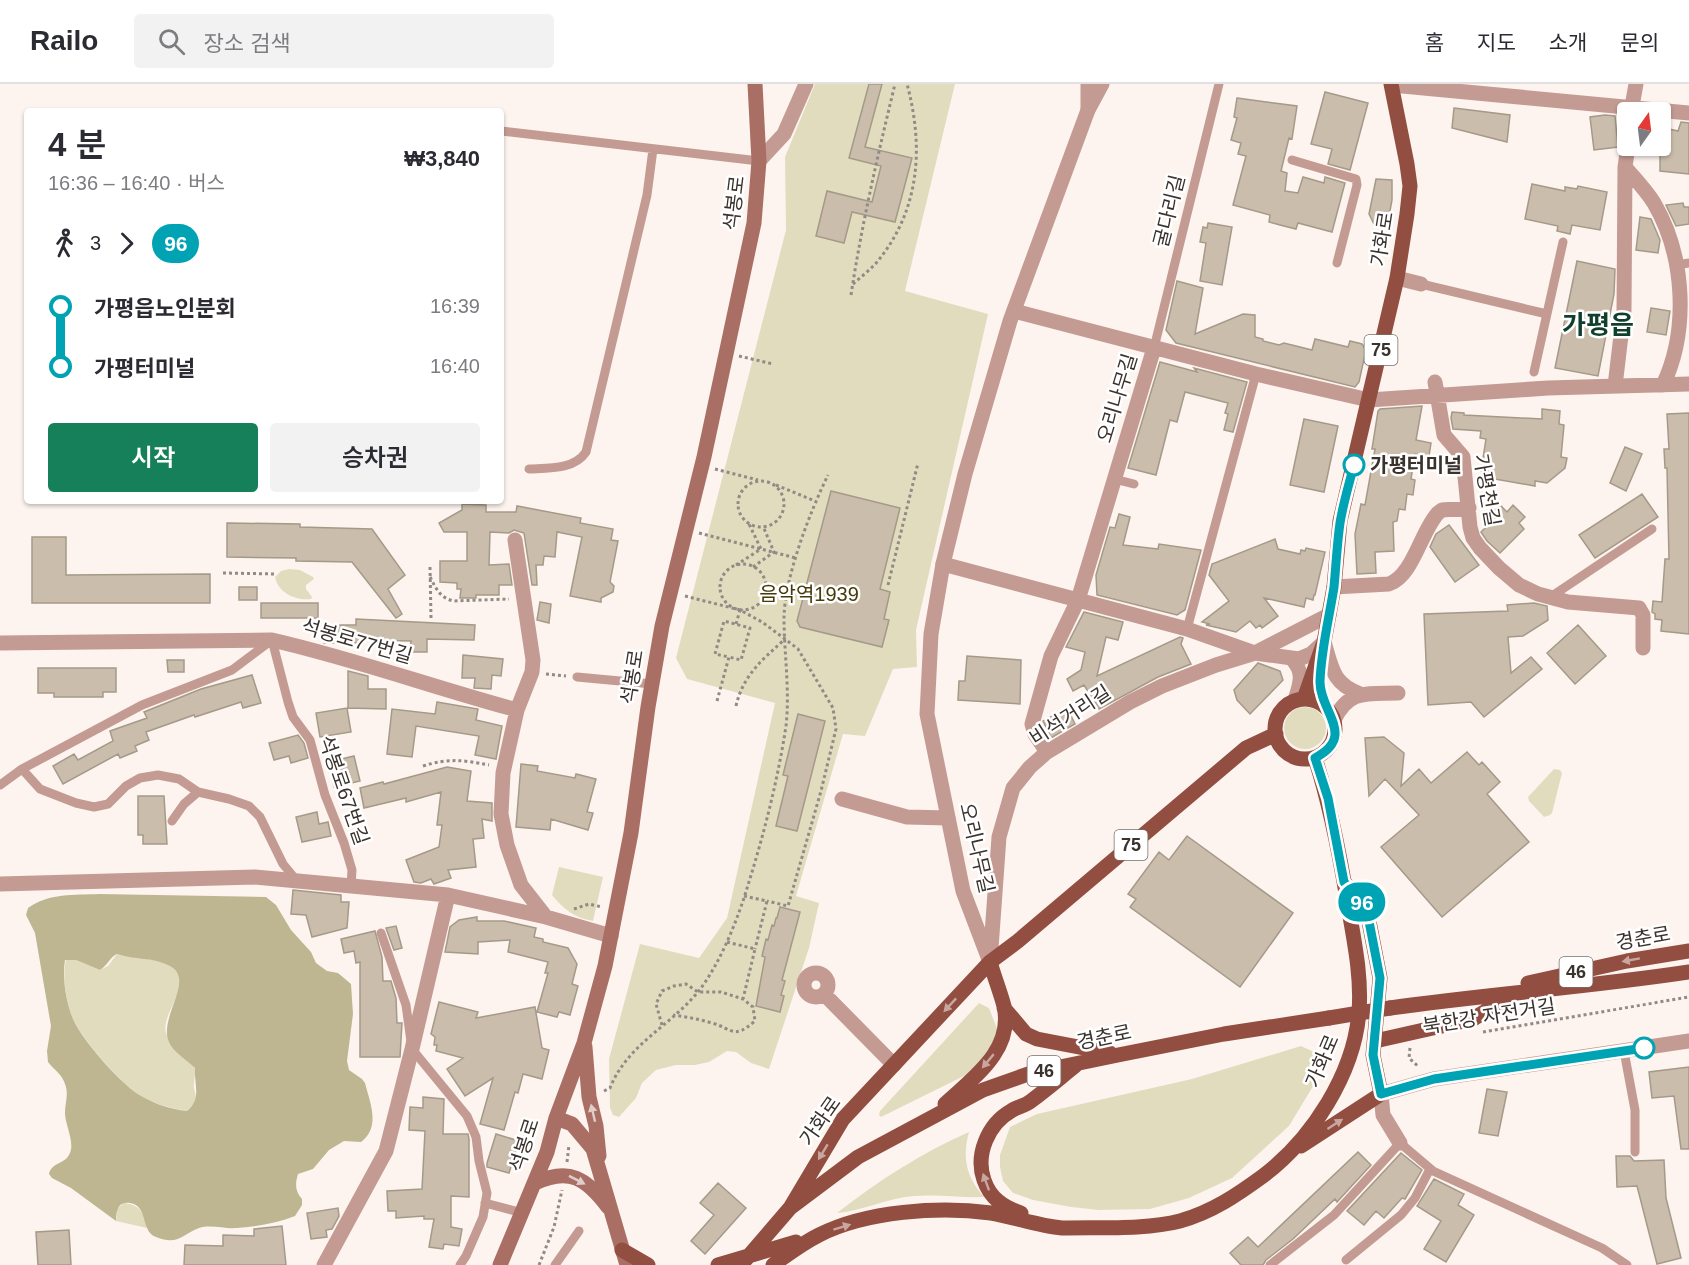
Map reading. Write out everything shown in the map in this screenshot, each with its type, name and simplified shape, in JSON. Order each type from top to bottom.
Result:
[{"type":"main road","name":"석봉로","points":[[500,1265],[547,1152],[555,1118],[584,1043],[611,936],[631,833],[662,626],[702,466],[754,223],[759,161],[754,84]]},
{"type":"main road","name":"가화로","points":[[1300,700],[1311,685],[1324,642],[1334,587],[1340,521],[1397,278],[1407,214],[1410,186],[1391,85]]},
{"type":"main road","name":"가화로","points":[[1324,642],[1321,688],[1330,714]]},
{"type":"main road","points":[[1300,700],[1319,703],[1330,714],[1335,735],[1328,749],[1315,758],[1306,759],[1290,755],[1283,750],[1276,735],[1278,718],[1282,711],[1300,700]]},
{"type":"main road","name":"가화로","points":[[790,1208],[843,1119],[990,962],[1246,748],[1276,735]]},
{"type":"main road","name":"가화로","points":[[1091,1227],[1178,1222],[1221,1205],[1290,1154],[1328,1101],[1348,1059],[1356,1032],[1359,989],[1344,882],[1328,798],[1315,758]]},
{"type":"main road","points":[[1290,1154],[1381,1094],[1373,1055],[1380,978],[1366,906],[1344,882]]},
{"type":"main road","name":"경춘로","points":[[1464,998],[1627,961],[1689,951]]},
{"type":"main road","points":[[933,1116],[981,1070],[998,1050],[1002,1041],[1005,1030],[1004,1008],[990,962]]},
{"type":"main road","name":"경춘로","points":[[744,1261],[790,1208],[858,1157],[983,1090],[1031,1073],[1224,1034],[1390,1008],[1689,972]]},
{"type":"main road","points":[[1374,1041],[1473,1019],[1516,993]]},
{"type":"main road","points":[[1004,1008],[1026,1034],[1037,1039],[1118,1055]]},
{"type":"main road","points":[[584,1043],[600,1172]]},
{"type":"main road","points":[[1077,1064],[1029,1103],[1011,1111],[994,1125],[984,1148],[982,1170],[989,1192],[1003,1205],[1029,1215],[1091,1227]]},
{"type":"main road","points":[[555,1118],[572,1124],[593,1149],[627,1265]]},
{"type":"main road","points":[[535,1183],[556,1174],[566,1174],[579,1179],[610,1209]]},
{"type":"main road","points":[[718,1265],[744,1261],[871,1218],[927,1210],[993,1214],[1049,1227],[1091,1227]]},
{"type":"main road","points":[[773,1265],[793,1250],[820,1235]]},
{"type":"main road","points":[[622,1250],[648,1265]]},
{"type":"street","points":[[759,161],[784,134],[806,84]]},
{"type":"street","points":[[1088,84],[1088,110]]},
{"type":"street","name":"오리나무길","points":[[990,962],[963,891],[927,714],[931,634],[943,564],[965,474],[1014,310],[1088,110],[1102,84]]},
{"type":"street","points":[[1633,102],[1636,84]]},
{"type":"street","points":[[1391,85],[1617,109]]},
{"type":"street","points":[[1671,112],[1689,113]]},
{"type":"street","points":[[1615,386],[1624,310],[1627,156]]},
{"type":"street","points":[[1625,167],[1655,205],[1680,264],[1678,333],[1672,361],[1663,385]]},
{"type":"street","points":[[1397,278],[1421,284]]},
{"type":"street","name":"오리나무길","points":[[1014,310],[1154,348],[1078,600],[1051,656],[1032,723],[1035,734],[1047,752]]},
{"type":"street","points":[[1154,348],[1369,400],[1436,388],[1689,384]]},
{"type":"street","name":"가평천길","points":[[1436,388],[1444,435],[1464,457],[1473,538],[1480,548],[1520,585],[1549,598],[1568,602],[1639,608],[1643,615],[1643,648]]},
{"type":"street","points":[[1334,587],[1389,584],[1396,581],[1405,570],[1438,513],[1442,510],[1468,508]]},
{"type":"street","points":[[515,540],[533,660],[532,672],[517,710],[504,768],[501,814],[507,845],[521,885],[546,917]]},
{"type":"street","points":[[943,564],[1187,628],[1255,654],[1292,659],[1306,657],[1324,642],[1337,680],[1344,687],[1360,694]]},
{"type":"street","name":"비석거리길","points":[[990,962],[999,841],[1015,784],[1047,752],[1104,716],[1162,686],[1216,665],[1255,654],[1329,615]]},
{"type":"street","points":[[0,643],[272,640]]},
{"type":"street","name":"석봉로77번길","points":[[272,640],[313,649],[428,683],[459,695],[517,710]]},
{"type":"street","points":[[1292,659],[1301,674],[1300,700]]},
{"type":"street","points":[[1330,714],[1346,701],[1360,694],[1398,693]]},
{"type":"street","points":[[842,799],[907,817],[948,818]]},
{"type":"street","points":[[0,884],[255,877],[448,895],[546,917],[611,936]]},
{"type":"street","points":[[324,1265],[387,1151],[448,895]]},
{"type":"street","points":[[824,994],[894,1065]]},
{"type":"street","points":[[1401,1143],[1383,1115],[1381,1094],[1434,1079],[1689,1041]]},
{"type":"lane","name":"굴다리길","points":[[1154,348],[1219,84]]},
{"type":"lane","points":[[504,131],[759,161]]},
{"type":"lane","points":[[529,469],[564,466],[582,459],[586,452],[647,195],[653,149]]},
{"type":"lane","points":[[1292,160],[1356,179],[1357,185],[1337,263]]},
{"type":"lane","points":[[1534,372],[1563,242]]},
{"type":"lane","points":[[1421,284],[1547,314]]},
{"type":"lane","points":[[1187,628],[1256,374]]},
{"type":"lane","points":[[1114,479],[1134,484]]},
{"type":"lane","points":[[1549,598],[1652,530]]},
{"type":"lane","name":"석봉로77번길","points":[[0,785],[22,769],[142,705],[232,670],[272,640]]},
{"type":"lane","name":"석봉로67번길","points":[[272,640],[293,717],[310,740],[325,795],[344,843],[352,870],[351,886]]},
{"type":"lane","points":[[577,677],[652,684]]},
{"type":"lane","points":[[22,769],[40,789],[76,803],[94,807],[108,804],[126,786],[140,778],[158,775],[178,779],[198,792],[249,806],[260,817],[283,864],[297,881]]},
{"type":"lane","points":[[172,822],[184,804],[198,792]]},
{"type":"lane","points":[[381,933],[406,1005],[412,1049],[467,1116],[476,1137],[478,1161],[487,1193],[483,1217],[460,1265]]},
{"type":"lane","points":[[1624,1051],[1635,1110],[1635,1152]]},
{"type":"lane","points":[[1270,1265],[1334,1215],[1401,1143],[1430,1169],[1602,1248],[1627,1265]]},
{"type":"lane","points":[[1346,1260],[1401,1215],[1415,1198],[1430,1169]]},
{"type":"lane","points":[[485,1203],[523,1213]]},
{"type":"lane","points":[[555,1265],[579,1231]]},
{"type":"path","points":[[851,295],[878,149],[895,84]]},
{"type":"path","points":[[853,284],[875,264],[895,238],[909,206],[917,158],[913,108],[907,84]]},
{"type":"path","points":[[726,353],[772,364]]},
{"type":"path","points":[[888,585],[918,463]]},
{"type":"path","points":[[702,466],[770,483],[815,501]]},
{"type":"path","points":[[589,1097],[610,1088],[615,1076],[633,1052],[698,992],[732,932],[776,779],[786,725],[784,615],[796,558],[815,501],[828,475]]},
{"type":"path","points":[[761,549],[740,511],[740,496],[749,485],[763,481]]},
{"type":"path","points":[[748,522],[763,526],[777,520],[784,507],[781,493],[770,483]]},
{"type":"path","points":[[763,526],[774,552]]},
{"type":"path","points":[[685,529],[796,558]]},
{"type":"path","points":[[744,896],[788,906],[836,729],[833,708],[798,648],[762,622],[726,603],[720,590],[724,575],[761,549]]},
{"type":"path","points":[[753,567],[774,552]]},
{"type":"path","points":[[670,592],[740,610],[754,608],[764,596],[765,581],[762,574],[753,567],[742,564],[735,566]]},
{"type":"path","points":[[430,567],[431,618]]},
{"type":"path","points":[[223,573],[277,574]]},
{"type":"path","points":[[430,577],[439,594],[453,601],[524,599]]},
{"type":"path","points":[[736,624],[740,610]]},
{"type":"path","points":[[724,621],[750,628],[741,660],[729,657],[715,654],[724,621]]},
{"type":"path","points":[[736,706],[747,677],[785,639]]},
{"type":"path","points":[[717,701],[729,657]]},
{"type":"path","points":[[532,672],[577,677]]},
{"type":"path","points":[[423,766],[443,760],[465,761],[504,768]]},
{"type":"path","points":[[743,999],[767,901]]},
{"type":"path","points":[[565,923],[573,910],[582,905],[593,904],[616,911]]},
{"type":"path","points":[[726,942],[755,949]]},
{"type":"path","points":[[662,1025],[656,1004],[662,992],[674,986],[686,984],[698,992],[721,992],[743,999],[753,1007],[755,1022],[745,1030],[729,1032],[715,1023],[673,1016]]},
{"type":"path","name":"북한강 자전거길","points":[[1477,1033],[1689,997]]},
{"type":"path","name":"북한강 자전거길","points":[[1413,1045],[1408,1052],[1408,1058],[1434,1079]]},
{"type":"path","points":[[539,1265],[554,1227],[566,1174],[572,1124]]},
{"type":"green space","name":"음악역1939","points":[[815,84],[955,84],[905,291],[988,314],[916,630],[917,667],[893,669],[865,736],[843,734],[796,896],[819,903],[809,948],[769,1069],[751,1063],[736,1052],[727,1051],[709,1062],[676,1065],[656,1070],[642,1083],[636,1098],[619,1117],[613,1115],[610,1108],[609,1059],[640,944],[699,958],[727,918],[775,703],[687,679],[676,658],[786,230],[785,157]]},
{"type":"green space","points":[[300,570],[313,577],[314,579],[306,585],[311,599],[299,599],[288,595],[277,583],[275,577],[281,571]]},
{"type":"green space","points":[[1305,707],[1320,713],[1326,728],[1320,743],[1305,749],[1290,743],[1284,728],[1290,713]]},
{"type":"green space","points":[[1554,769],[1562,773],[1552,813],[1544,817],[1528,797]]},
{"type":"green space","points":[[559,867],[603,877],[593,921],[570,912],[552,895]]},
{"type":"green space","points":[[117,954],[161,962],[176,969],[180,975],[180,988],[165,1026],[169,1038],[195,1069],[196,1101],[187,1111],[148,1100],[135,1092],[104,1062],[73,1019],[65,990],[66,960],[76,960],[100,970],[108,966]]},
{"type":"green space","points":[[979,1003],[989,1008],[998,1031],[983,1063],[966,1075],[881,1117],[880,1111]]},
{"type":"green space","points":[[1301,1046],[1314,1052],[1320,1066],[1315,1083],[1289,1126],[1232,1178],[1189,1198],[1150,1209],[1099,1210],[1033,1200],[1013,1193],[1003,1181],[1000,1155],[1010,1127],[1037,1114],[1192,1079]]},
{"type":"green space","points":[[969,1132],[966,1150],[967,1167],[973,1182],[984,1197],[914,1196],[837,1213],[900,1168]]},
{"type":"green space","points":[[124,1203],[141,1211],[147,1228],[116,1221],[117,1209]]},
{"type":"shaded area","points":[[90,894],[266,897],[276,905],[291,930],[311,952],[316,963],[327,971],[338,973],[351,984],[353,1014],[347,1061],[349,1070],[365,1083],[372,1114],[371,1129],[361,1142],[344,1141],[329,1150],[313,1169],[298,1174],[296,1187],[302,1199],[302,1205],[295,1216],[251,1227],[203,1227],[175,1240],[164,1239],[151,1234],[136,1205],[126,1203],[120,1205],[116,1221],[49,1174],[50,1170],[67,1158],[71,1151],[71,1140],[65,1118],[67,1091],[62,1077],[48,1062],[47,1051],[51,1026],[35,933],[26,915],[28,908],[53,897]],"holes":[[[115,955],[164,963],[177,972],[178,990],[167,1032],[169,1042],[174,1049],[195,1068],[196,1097],[187,1111],[148,1100],[125,1084],[85,1039],[73,1019],[65,990],[65,960],[76,960],[100,970]]]},
{"type":"building","points":[[869,84],[882,84],[865,147],[912,158],[895,222],[852,212],[844,243],[816,236],[827,191],[872,202],[881,166],[849,158]]},
{"type":"building","points":[[1325,92],[1368,103],[1350,170],[1328,164],[1332,149],[1311,144]]},
{"type":"building","points":[[1237,98],[1297,106],[1292,139],[1289,138],[1281,171],[1287,173],[1285,191],[1298,193],[1303,177],[1324,183],[1325,177],[1345,183],[1332,232],[1298,223],[1296,229],[1269,222],[1270,215],[1233,205],[1246,156],[1238,154],[1241,143],[1231,140],[1237,118],[1234,117]]},
{"type":"building","points":[[1454,108],[1510,115],[1507,142],[1452,128]]},
{"type":"building","points":[[1615,116],[1617,147],[1594,150],[1590,117]]},
{"type":"building","points":[[1681,122],[1689,123],[1689,174],[1660,171],[1660,156],[1671,156],[1671,129],[1678,131]]},
{"type":"building","points":[[1376,179],[1392,180],[1392,200],[1387,227],[1374,224],[1369,214]]},
{"type":"building","points":[[1532,184],[1565,191],[1565,187],[1577,189],[1578,186],[1607,192],[1600,230],[1572,225],[1570,234],[1557,231],[1558,226],[1525,219]]},
{"type":"building","points":[[1683,203],[1684,207],[1689,207],[1689,224],[1676,226],[1666,205]]},
{"type":"building","points":[[1640,217],[1651,219],[1660,240],[1658,253],[1636,250]]},
{"type":"building","points":[[1208,223],[1232,227],[1222,285],[1200,281],[1206,243],[1200,242],[1203,227],[1207,228]]},
{"type":"building","points":[[1577,261],[1615,269],[1614,294],[1598,376],[1555,368]]},
{"type":"building","points":[[1177,281],[1203,288],[1195,334],[1243,314],[1255,315],[1255,337],[1263,341],[1279,345],[1284,343],[1312,350],[1315,339],[1348,347],[1350,341],[1362,344],[1366,350],[1359,382],[1355,387],[1176,343],[1166,330]]},
{"type":"building","points":[[1651,308],[1670,311],[1666,335],[1647,332]]},
{"type":"building","points":[[1160,362],[1247,382],[1233,432],[1224,430],[1228,403],[1185,392],[1177,422],[1170,420],[1156,475],[1128,468]]},
{"type":"building","points":[[1422,406],[1416,440],[1431,443],[1429,456],[1415,454],[1411,479],[1415,480],[1413,495],[1407,494],[1405,510],[1399,509],[1397,521],[1393,522],[1394,551],[1375,552],[1376,573],[1357,574],[1355,534],[1361,504],[1365,505],[1375,449],[1372,449],[1378,411]]},
{"type":"building","points":[[1542,409],[1560,411],[1559,424],[1564,425],[1561,457],[1567,458],[1565,468],[1547,483],[1535,481],[1535,486],[1483,477],[1484,472],[1481,471],[1486,439],[1480,438],[1481,431],[1453,429],[1451,418],[1452,412],[1464,413],[1464,415],[1542,419]]},
{"type":"building","points":[[1689,413],[1689,634],[1661,631],[1662,620],[1655,619],[1655,614],[1652,612],[1653,601],[1662,602],[1665,559],[1669,559],[1667,468],[1665,468],[1664,449],[1669,449],[1667,414]]},
{"type":"building","name":"가평터미널","points":[[1304,419],[1338,426],[1324,492],[1290,485]]},
{"type":"building","points":[[1625,447],[1642,454],[1626,491],[1610,483]]},
{"type":"building","points":[[831,491],[900,508],[880,589],[890,592],[884,619],[889,620],[882,647],[800,627],[797,621]]},
{"type":"building","points":[[1642,494],[1658,517],[1595,558],[1579,535]]},
{"type":"building","points":[[462,504],[486,505],[486,512],[516,512],[517,506],[581,518],[580,523],[613,529],[611,540],[618,541],[610,582],[614,586],[613,592],[601,598],[601,602],[570,596],[582,537],[557,532],[555,557],[544,556],[543,565],[536,565],[537,585],[532,585],[524,533],[514,530],[509,533],[490,532],[489,565],[509,564],[512,585],[499,585],[499,595],[460,598],[461,589],[457,589],[457,583],[440,582],[440,561],[467,561],[467,532],[444,532],[439,523],[462,510]]},
{"type":"building","points":[[1500,505],[1507,512],[1513,505],[1525,517],[1519,523],[1524,529],[1500,553],[1481,532],[1489,524],[1485,520]]},
{"type":"building","points":[[1119,514],[1130,517],[1123,545],[1158,549],[1159,544],[1201,550],[1185,610],[1177,615],[1097,595],[1096,575],[1110,527],[1115,528]]},
{"type":"building","points":[[227,523],[300,524],[300,527],[372,529],[405,575],[388,589],[402,614],[396,618],[352,562],[227,557]]},
{"type":"building","points":[[1449,525],[1479,565],[1455,582],[1430,547],[1436,534]]},
{"type":"building","points":[[32,537],[66,537],[66,575],[210,574],[210,603],[32,603]]},
{"type":"building","points":[[1275,539],[1278,549],[1300,554],[1301,550],[1305,551],[1306,548],[1325,552],[1313,600],[1306,598],[1304,607],[1264,598],[1278,616],[1262,628],[1260,625],[1256,628],[1250,621],[1236,632],[1202,622],[1229,601],[1209,575],[1212,564]]},
{"type":"building","points":[[239,587],[257,587],[257,600],[239,600]]},
{"type":"building","points":[[540,602],[551,604],[549,623],[537,620]]},
{"type":"building","points":[[261,603],[318,603],[318,618],[261,618]]},
{"type":"building","points":[[1534,603],[1547,606],[1548,620],[1523,636],[1508,637],[1511,673],[1531,657],[1542,669],[1484,717],[1471,702],[1428,705],[1424,614],[1508,611],[1507,605]]},
{"type":"building","points":[[1084,612],[1123,622],[1118,640],[1106,637],[1097,676],[1180,637],[1183,638],[1181,644],[1191,664],[1158,677],[1099,709],[1084,685],[1073,691],[1067,679],[1081,670],[1085,652],[1066,647]]},
{"type":"building","points":[[356,619],[475,625],[474,640],[427,639],[427,652],[410,652],[411,641],[362,640],[362,643],[324,643],[324,625],[356,625]]},
{"type":"building","points":[[1578,625],[1606,656],[1575,684],[1547,653]]},
{"type":"building","points":[[463,655],[503,659],[501,676],[492,675],[491,689],[474,688],[475,678],[462,678]]},
{"type":"building","points":[[967,656],[1021,660],[1020,704],[958,700],[959,681],[965,681]]},
{"type":"building","points":[[167,660],[184,660],[184,672],[168,672]]},
{"type":"building","points":[[1258,663],[1280,671],[1283,680],[1250,714],[1237,700],[1234,690]]},
{"type":"building","points":[[38,668],[116,668],[116,692],[103,692],[103,697],[54,697],[54,693],[38,693]]},
{"type":"building","points":[[348,671],[368,676],[368,689],[386,689],[386,709],[348,708]]},
{"type":"building","points":[[252,675],[261,703],[243,708],[241,702],[146,732],[149,740],[135,746],[137,751],[120,758],[118,754],[63,784],[53,766],[74,754],[78,760],[113,741],[110,731],[147,718],[144,712],[201,689]]},
{"type":"building","points":[[437,702],[478,709],[476,720],[502,726],[496,759],[475,755],[479,736],[416,726],[412,757],[387,754],[392,709],[435,714]]},
{"type":"building","points":[[347,708],[351,732],[320,737],[316,713]]},
{"type":"building","points":[[1067,708],[1075,724],[1051,738],[1043,721]]},
{"type":"building","points":[[798,714],[825,721],[797,831],[776,826],[788,776],[783,775]]},
{"type":"building","points":[[298,735],[304,743],[308,758],[291,763],[289,756],[274,760],[269,743]]},
{"type":"building","points":[[1384,737],[1404,753],[1401,786],[1419,769],[1431,783],[1467,752],[1479,765],[1482,762],[1500,782],[1487,794],[1529,842],[1442,917],[1381,847],[1419,815],[1385,779],[1369,796],[1365,738]]},
{"type":"building","points":[[354,756],[360,781],[334,787],[329,762]]},
{"type":"building","points":[[521,764],[538,766],[537,771],[575,778],[576,774],[596,779],[587,812],[593,813],[588,830],[551,819],[550,830],[516,827]]},
{"type":"building","points":[[447,767],[471,771],[467,801],[492,803],[492,821],[482,819],[484,838],[473,839],[476,867],[448,870],[451,878],[434,884],[431,879],[421,883],[414,882],[406,860],[439,847],[442,825],[437,825],[441,792],[406,802],[406,798],[364,808],[360,788]]},
{"type":"building","points":[[138,796],[164,796],[167,844],[143,844],[143,835],[138,835]]},
{"type":"building","points":[[317,812],[319,824],[328,822],[331,836],[302,842],[296,817]]},
{"type":"building","points":[[1187,836],[1293,913],[1240,987],[1130,907],[1136,899],[1128,894],[1159,852],[1169,860]]},
{"type":"building","points":[[293,890],[341,895],[341,902],[349,902],[347,928],[312,937],[306,915],[291,914]]},
{"type":"building","points":[[780,907],[800,912],[782,980],[785,981],[780,1012],[756,1006],[766,939],[768,940]]},
{"type":"building","points":[[477,917],[477,921],[504,921],[536,928],[534,937],[543,939],[543,942],[568,948],[577,964],[572,984],[578,986],[570,1015],[559,1012],[557,1017],[537,1012],[548,973],[545,973],[548,962],[508,952],[510,940],[478,942],[478,954],[445,952],[450,927],[459,920]]},
{"type":"building","points":[[396,926],[402,948],[394,950],[386,928]]},
{"type":"building","points":[[375,931],[382,957],[383,981],[391,981],[396,998],[397,1023],[402,1023],[400,1057],[360,1057],[360,962],[356,963],[354,951],[344,953],[341,939]]},
{"type":"building","points":[[439,1002],[478,1012],[476,1018],[535,1007],[542,1048],[549,1050],[542,1079],[523,1074],[504,1130],[480,1124],[493,1078],[465,1096],[447,1069],[463,1058],[436,1051],[435,1037],[431,1034]]},
{"type":"building","points":[[1689,1067],[1689,1149],[1681,1149],[1674,1096],[1652,1098],[1649,1072]]},
{"type":"building","points":[[1487,1089],[1507,1092],[1498,1136],[1479,1133]]},
{"type":"building","points":[[423,1097],[444,1099],[443,1134],[468,1134],[469,1139],[469,1197],[451,1196],[451,1227],[462,1229],[459,1246],[444,1244],[443,1249],[429,1247],[434,1219],[424,1219],[424,1216],[396,1218],[396,1211],[388,1211],[387,1191],[422,1189],[425,1131],[409,1130],[410,1107],[423,1108]]},
{"type":"building","points":[[496,1134],[519,1141],[509,1173],[487,1167]]},
{"type":"building","points":[[1358,1152],[1371,1165],[1337,1202],[1335,1199],[1263,1265],[1241,1265],[1230,1253],[1248,1237],[1258,1247]]},
{"type":"building","points":[[1401,1153],[1422,1170],[1405,1199],[1402,1198],[1384,1218],[1376,1211],[1364,1225],[1347,1211]]},
{"type":"building","points":[[1616,1156],[1630,1156],[1634,1161],[1664,1160],[1666,1198],[1681,1258],[1657,1264],[1637,1186],[1617,1187]]},
{"type":"building","points":[[1434,1179],[1464,1194],[1458,1205],[1474,1215],[1446,1262],[1424,1249],[1441,1221],[1417,1206]]},
{"type":"building","points":[[718,1183],[746,1208],[705,1254],[691,1241],[714,1215],[700,1203]]},
{"type":"building","points":[[338,1208],[339,1216],[332,1229],[326,1230],[327,1237],[311,1239],[307,1213]]},
{"type":"building","points":[[282,1226],[286,1265],[184,1265],[185,1245],[223,1246],[223,1235],[254,1236],[254,1229]]},
{"type":"building","points":[[69,1230],[71,1265],[38,1265],[36,1232]]},
{"type":"bus line","name":"96","points":[[1354,465],[1340,521],[1334,587],[1320,680],[1321,694],[1334,720],[1335,735],[1328,749],[1315,758],[1328,798],[1344,882],[1366,906],[1380,978],[1373,1055],[1381,1094],[1434,1079],[1644,1048]]},
{"type":"place","name":"가평터미널","points":[[1354,465]]},
{"type":"district","name":"가평읍","points":[[1598,325]]}]
